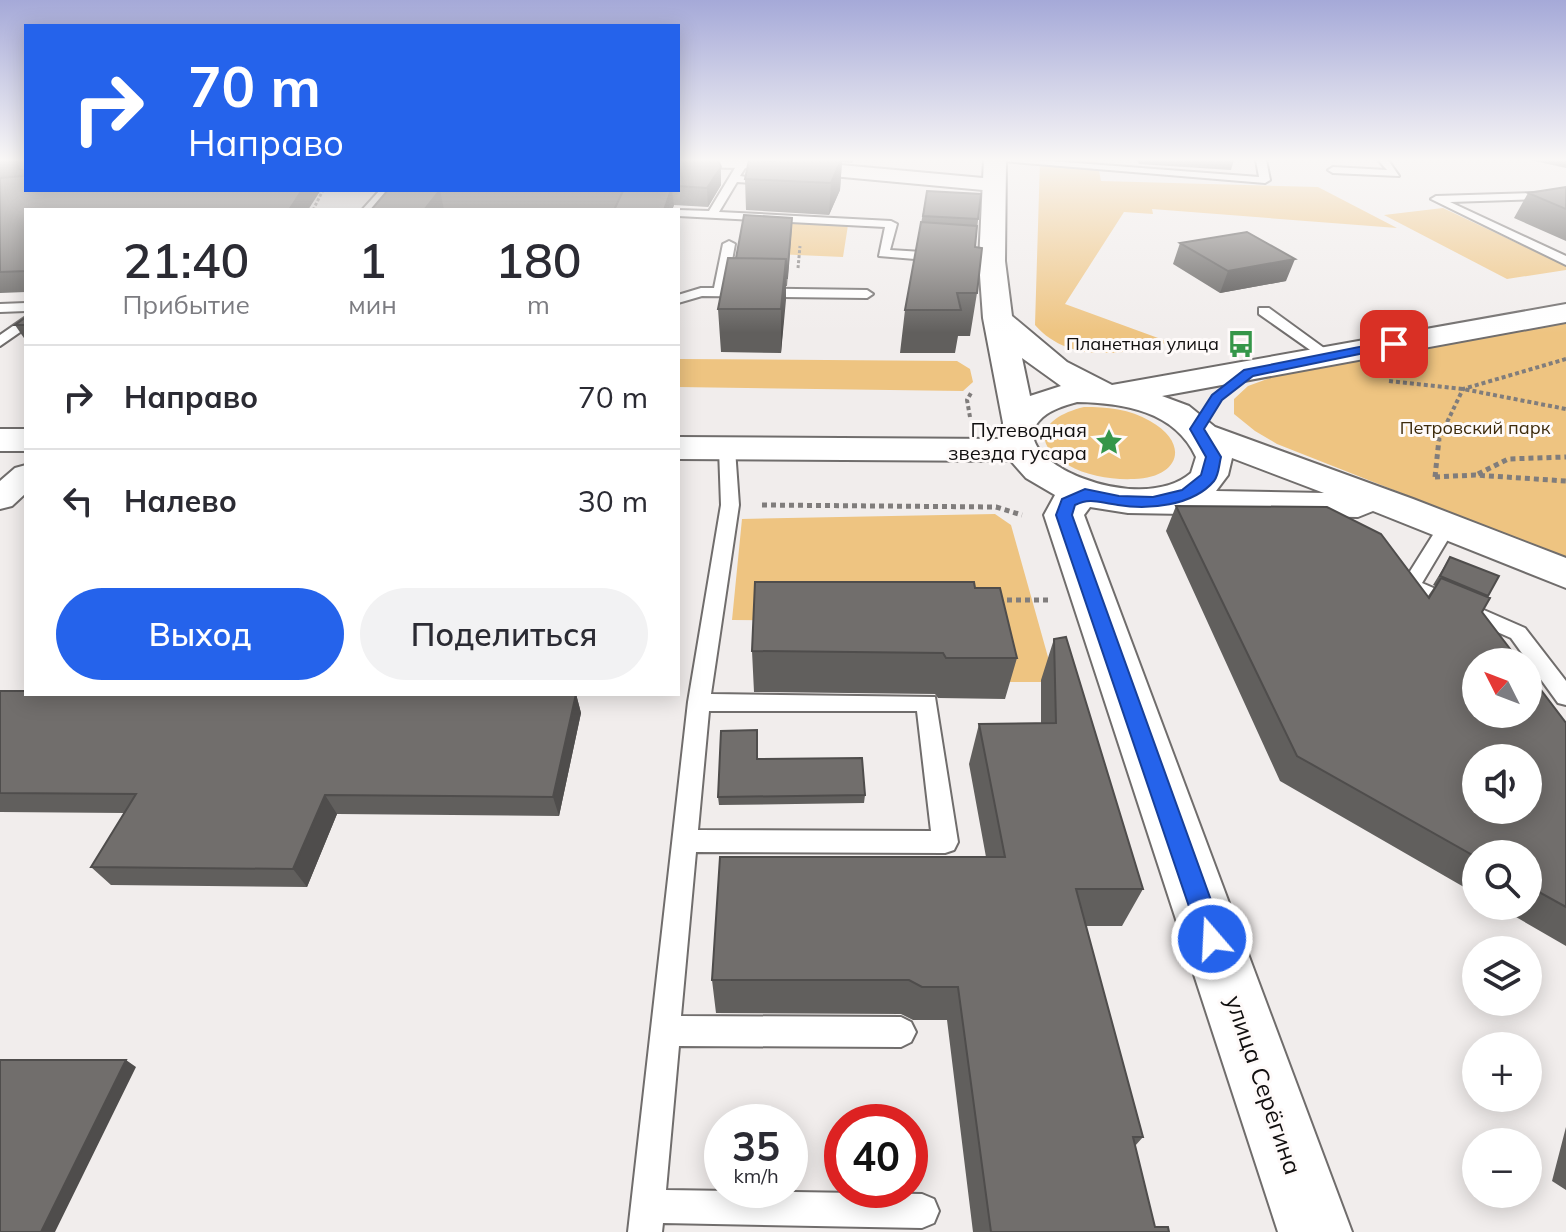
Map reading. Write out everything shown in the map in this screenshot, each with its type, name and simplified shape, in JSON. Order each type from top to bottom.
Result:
[{"type":"street","points":[[990,217],[986,261],[1019,435],[1034,467],[1057,482],[1085,494],[1119,501],[1399,507]]},
{"type":"street","points":[[1019,435],[1032,406],[1055,396],[1105,393],[1249,372],[1566,313]]},
{"type":"street","points":[[998,318],[1024,347],[1056,370],[1105,393],[1148,402],[1179,416],[1200,432],[1566,574]]},
{"type":"street","points":[[1200,432],[1217,398],[1249,372]]},
{"type":"street","points":[[1153,502],[1187,493],[1209,477],[1214,457],[1200,432]]},
{"type":"street","points":[[680,448],[727,449],[1019,435]]},
{"type":"street","points":[[0,440],[24,440]]},
{"type":"street","points":[[0,499],[24,477]]},
{"type":"street","name":"улица Серёгина","points":[[1085,494],[1068,503],[1064,515],[1315,1232]]},
{"type":"lane","points":[[794,217],[891,224],[883,253],[951,258]]},
{"type":"lane","points":[[1475,217],[1566,261]]},
{"type":"lane","points":[[720,291],[729,244]]},
{"type":"lane","points":[[680,298],[701,292],[720,291],[867,294]]},
{"type":"lane","points":[[0,308],[24,307]]},
{"type":"lane","points":[[1264,311],[1328,356]]},
{"type":"lane","points":[[0,342],[24,323]]},
{"type":"lane","points":[[727,449],[730,505],[699,702],[646,1219],[922,1211]]},
{"type":"lane","points":[[1447,526],[1411,586],[1518,633],[1566,697]]},
{"type":"lane","points":[[685,841],[945,842],[927,703],[699,702]]},
{"type":"lane","points":[[666,1031],[901,1032]]},
{"type":"path","points":[[796,293],[803,218]]},
{"type":"path","points":[[1566,359],[1463,389],[1439,435],[1435,477],[1475,475],[1566,481]]},
{"type":"path","points":[[1378,379],[1463,389],[1566,409]]},
{"type":"path","points":[[971,418],[967,400],[976,384]]},
{"type":"path","points":[[1475,475],[1508,459],[1566,457]]},
{"type":"path","points":[[730,505],[996,507],[1024,516]]},
{"type":"path","points":[[992,600],[1053,600]]},
{"type":"green space","points":[[1038,217],[1120,217],[1065,304],[1169,342],[1116,353],[1081,351],[1064,346],[1035,325]]},
{"type":"green space","points":[[1262,217],[1377,217],[1397,228]]},
{"type":"green space","points":[[1389,217],[1463,217],[1566,266],[1566,270],[1507,279]]},
{"type":"green space","points":[[784,222],[848,225],[843,257],[775,254]]},
{"type":"green space","name":"Петровский парк","points":[[1566,323],[1566,558],[1277,444],[1234,414],[1234,399],[1248,386],[1289,371]]},
{"type":"green space","points":[[680,359],[957,361],[970,369],[973,382],[963,391],[680,387]]},
{"type":"green space","points":[[1084,407],[1118,410],[1150,421],[1163,430],[1175,449],[1170,466],[1149,477],[1126,479],[1091,475],[1068,465],[1047,447],[1046,430],[1060,416]]},
{"type":"green space","points":[[995,514],[1011,525],[1055,682],[1007,682],[991,622],[732,620],[742,519]]},
{"type":"building","points":[[0,217],[24,217],[24,271],[0,272]]},
{"type":"building","points":[[744,217],[792,218],[787,278],[786,259],[736,258]]},
{"type":"building","points":[[921,222],[977,226],[975,247],[982,248],[977,293],[957,293],[961,310],[905,310]]},
{"type":"building","points":[[1247,232],[1295,259],[1228,271],[1180,243]]},
{"type":"building","points":[[728,258],[786,259],[781,309],[718,309]]},
{"type":"building","points":[[1176,506],[1327,507],[1381,534],[1429,598],[1441,578],[1490,598],[1482,612],[1509,648],[1462,648],[1462,728],[1542,728],[1542,691],[1566,723],[1566,907],[1542,894],[1542,840],[1462,840],[1462,849],[1297,756]]},
{"type":"building","points":[[1450,557],[1499,576],[1488,596],[1440,576]]},
{"type":"building","points":[[755,582],[974,582],[975,588],[1000,588],[1017,658],[946,658],[943,653],[752,651]]},
{"type":"building","points":[[1066,637],[1143,889],[1076,889],[1143,1137],[1133,1137],[1155,1227],[1168,1227],[1169,1232],[991,1232],[958,987],[922,987],[909,980],[712,980],[720,857],[1005,857],[979,724],[1056,723],[1054,639]]},
{"type":"building","points":[[0,691],[24,691],[24,696],[576,696],[553,797],[325,795],[293,869],[91,867],[136,794],[0,793]]},
{"type":"building","points":[[757,730],[757,759],[862,758],[865,795],[718,797],[721,731]]},
{"type":"building","points":[[0,1060],[126,1060],[41,1232],[0,1232]]},
{"type":"place","name":"Планетная улица","points":[[1241,344]]},
{"type":"place","name":"Путеводная звезда гусара","points":[[1109,442]]},
{"type":"route","points":[[1212,939],[1064,515],[1068,503],[1085,494],[1119,501],[1153,502],[1187,493],[1209,477],[1214,457],[1197,429],[1217,398],[1249,372],[1394,344]]}]
